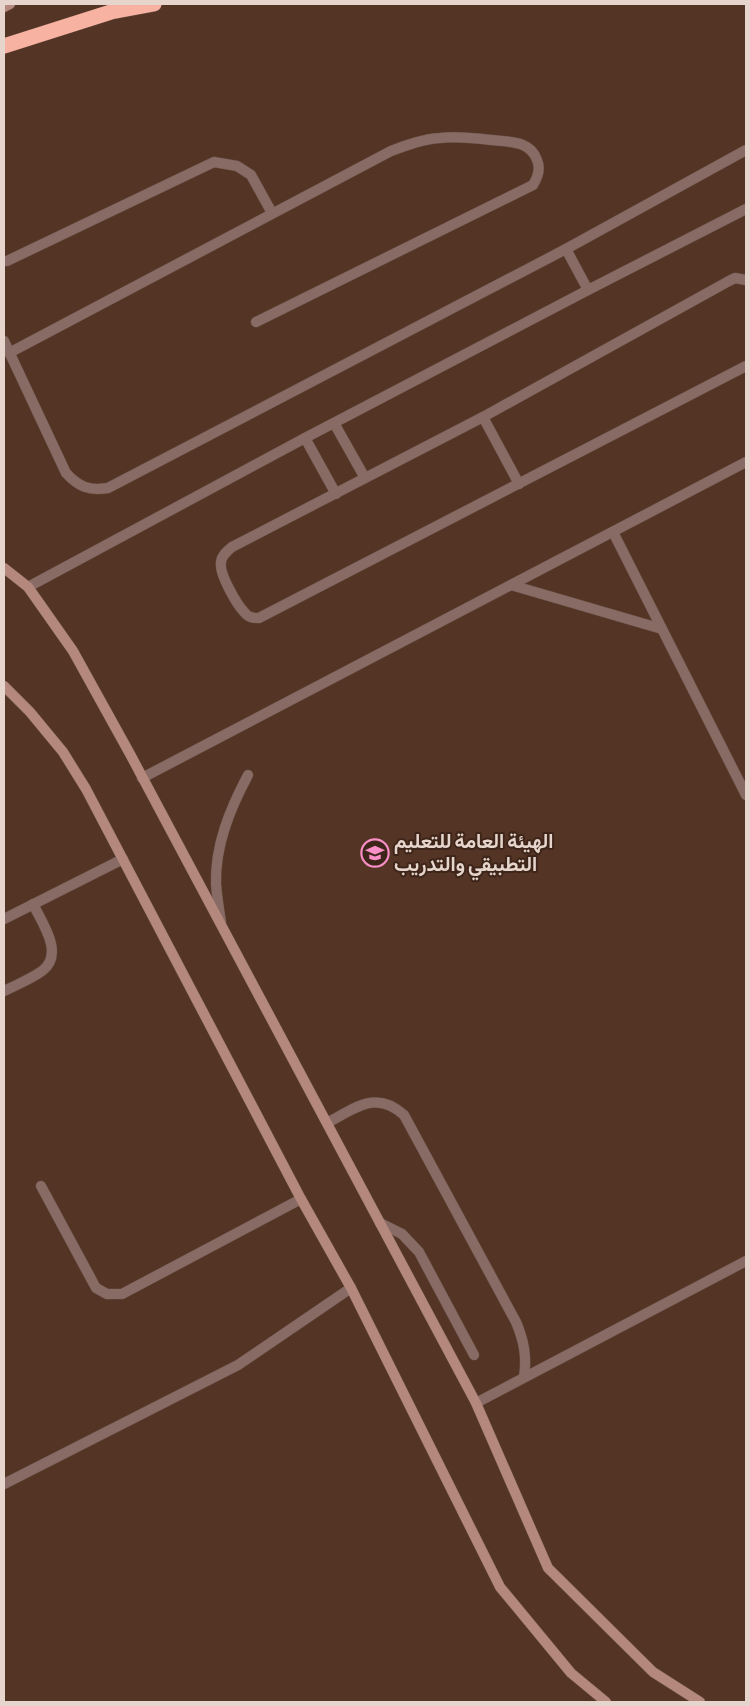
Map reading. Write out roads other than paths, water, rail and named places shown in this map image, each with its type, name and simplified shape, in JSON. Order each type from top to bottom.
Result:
[{"type":"highway","points":[[4,46],[111,12],[154,4]]},
{"type":"street","points":[[4,7],[10,4]]},
{"type":"street","points":[[4,568],[28,587],[73,652],[142,778],[476,1403],[548,1568],[653,1672],[700,1702]]},
{"type":"street","points":[[4,686],[30,712],[63,752],[86,789],[301,1198],[352,1288],[500,1587],[570,1673],[606,1702]]},
{"type":"lane","points":[[9,353],[391,150],[415,142],[465,137],[516,143],[527,146],[535,154],[539,164],[539,175],[533,185],[256,322]]},
{"type":"lane","points":[[4,342],[66,473],[74,482],[85,487],[96,490],[108,488],[566,249],[746,150]]},
{"type":"lane","points":[[7,261],[214,162],[237,166],[251,175],[272,213]]},
{"type":"lane","points":[[28,587],[305,438],[746,210]]},
{"type":"lane","points":[[566,249],[588,290]]},
{"type":"lane","points":[[746,280],[736,278],[727,282],[483,417],[232,547],[220,561],[220,569],[246,614],[252,618],[259,618],[746,366]]},
{"type":"lane","points":[[483,417],[519,484]]},
{"type":"lane","points":[[334,423],[365,478]]},
{"type":"lane","points":[[305,438],[336,494]]},
{"type":"lane","points":[[142,778],[746,462]]},
{"type":"lane","points":[[613,532],[746,795]]},
{"type":"lane","points":[[511,585],[662,629]]},
{"type":"lane","points":[[221,926],[216,884],[217,864],[223,832],[233,803],[248,775]]},
{"type":"lane","points":[[4,919],[123,858]]},
{"type":"lane","points":[[4,991],[44,971],[53,958],[52,945],[33,904]]},
{"type":"lane","points":[[327,1123],[362,1105],[373,1102],[395,1107],[404,1114],[516,1322],[526,1355],[524,1378]]},
{"type":"lane","points":[[42,1186],[96,1288],[107,1294],[122,1294],[301,1198]]},
{"type":"lane","points":[[380,1223],[402,1234],[419,1252],[474,1355]]},
{"type":"lane","points":[[476,1403],[746,1261]]},
{"type":"lane","points":[[4,1484],[238,1365],[352,1288]]},
{"type":"place","name":"الهيئة العامة للتعليم التطبيقي والتدريب","points":[[375,853]]}]
